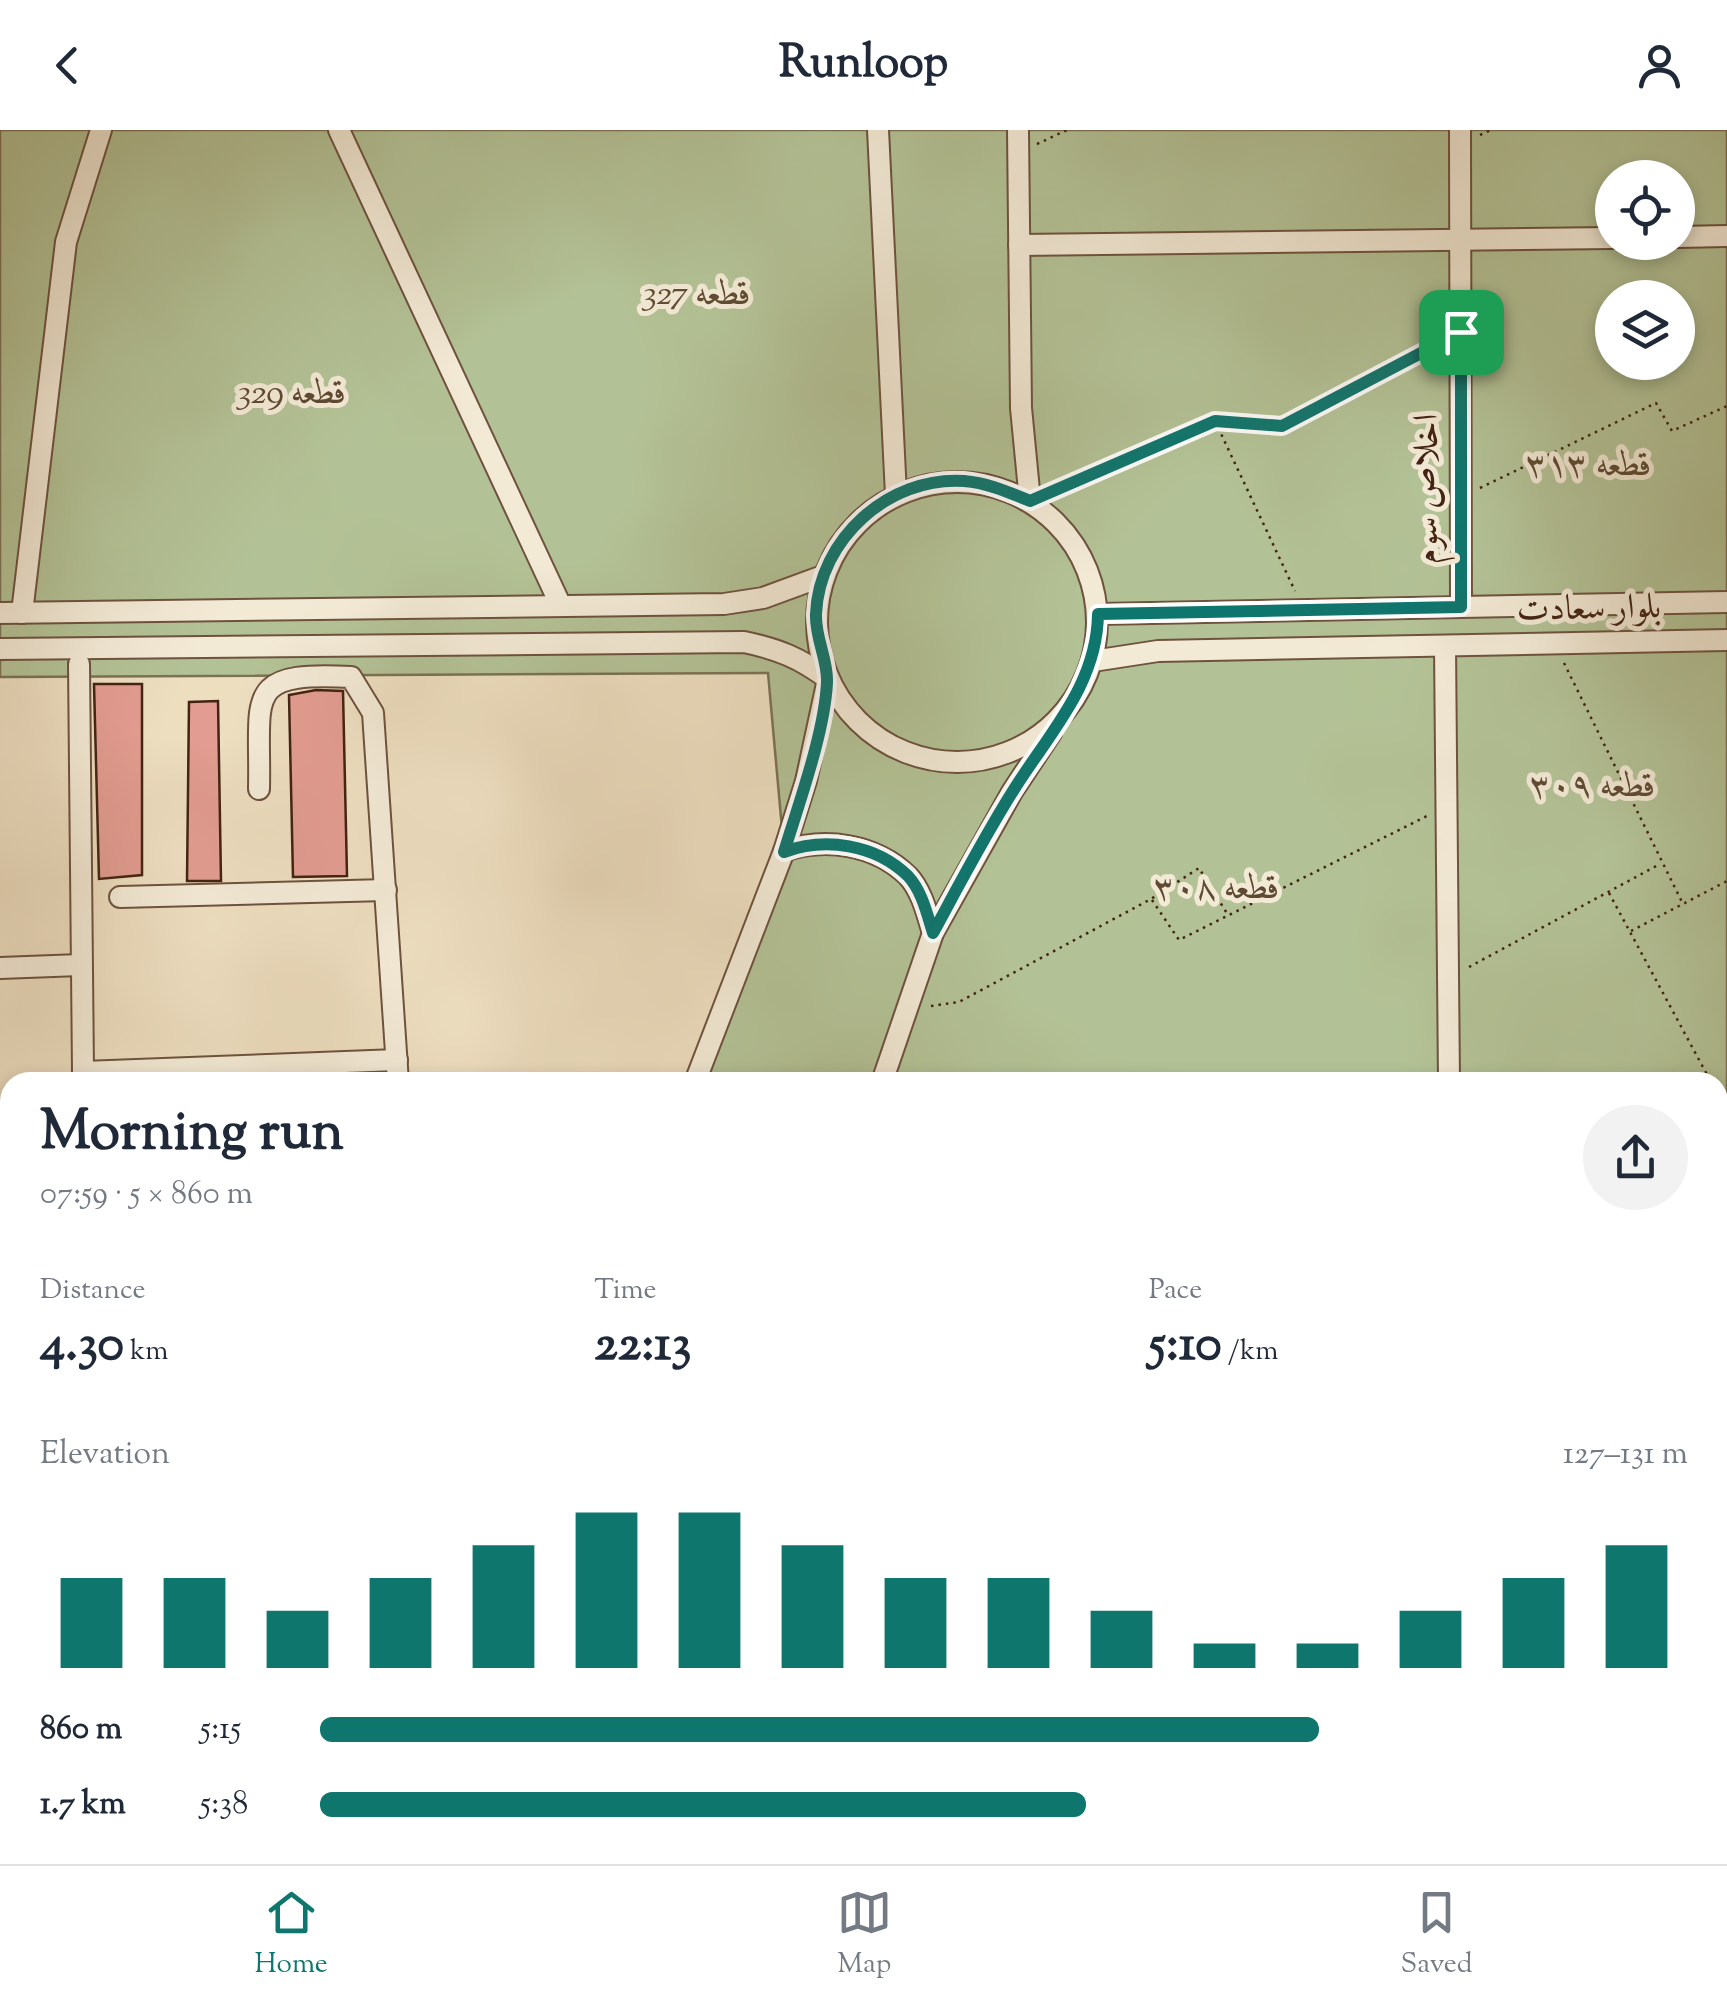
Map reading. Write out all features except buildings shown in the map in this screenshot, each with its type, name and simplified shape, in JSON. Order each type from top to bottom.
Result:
[{"type":"street","points":[[22,613],[66,242],[101,130]]},
{"type":"street","points":[[340,130],[560,604]]},
{"type":"street","points":[[878,130],[896,494]]},
{"type":"street","points":[[1018,130],[1021,408],[1030,501]]},
{"type":"street","name":"اخلاص سوم","points":[[1460,130],[1461,607]]},
{"type":"street","points":[[1695,237],[1727,236]]},
{"type":"street","points":[[1019,245],[1595,238]]},
{"type":"street","points":[[885,1072],[933,933],[1012,792],[1080,692],[1093,661],[1098,614],[1088,570],[1065,530],[1030,501],[998,487],[963,481],[928,484],[896,494],[852,529],[823,576],[816,613],[818,647],[828,679],[854,718],[890,746],[934,761],[980,761],[1009,752],[1023,747],[1060,719]]},
{"type":"street","points":[[0,613],[724,604],[763,598],[823,576]]},
{"type":"street","name":"بلوار سعادت","points":[[1098,614],[1727,602]]},
{"type":"street","name":"بلوار سعادت","points":[[1093,661],[1158,651],[1727,640]]},
{"type":"street","points":[[0,649],[744,642],[781,650],[828,679]]},
{"type":"street","points":[[1445,646],[1449,1072]]},
{"type":"street","points":[[79,664],[83,1072],[397,1060]]},
{"type":"street","points":[[259,789],[260,715],[266,690],[278,679],[293,676],[350,677],[373,713],[398,1072]]},
{"type":"street","points":[[700,1072],[784,852],[806,782],[828,679]]},
{"type":"street","points":[[784,852],[802,845],[832,844],[853,846],[881,857],[908,876],[920,893],[933,933]]},
{"type":"street","points":[[120,896],[386,890]]},
{"type":"street","points":[[0,968],[80,965]]},
{"type":"path","points":[[1018,154],[1067,130]]},
{"type":"path","points":[[1030,501],[1215,421],[1282,426],[1461,332]]},
{"type":"path","points":[[1460,497],[1656,403],[1672,431],[1727,406]]},
{"type":"path","points":[[1215,421],[1304,610]]},
{"type":"path","points":[[1552,644],[1683,904]]},
{"type":"path","points":[[1152,898],[1179,940],[1446,807]]},
{"type":"path","points":[[1448,984],[1467,968],[1662,863]]},
{"type":"path","points":[[907,1010],[959,1002],[1152,898],[1198,868],[1228,915]]},
{"type":"path","points":[[1630,932],[1727,881]]},
{"type":"path","points":[[1608,892],[1706,1072]]},
{"type":"green space","points":[[0,130],[1727,130],[1727,1072],[699,1072],[784,851],[768,673],[0,677]]},
{"type":"route","points":[[1461,332],[1461,607],[1098,614],[1093,661],[1080,692],[1012,792],[933,933],[920,893],[908,876],[881,857],[853,846],[832,844],[802,845],[784,852],[806,782],[828,679],[818,647],[816,613],[823,576],[840,543],[864,515],[896,494],[928,484],[963,481],[998,487],[1030,501],[1215,421],[1282,426],[1461,332]]},
{"type":"park label","name":"قطعه 327","points":[[697,295]]},
{"type":"park label","name":"قطعه 329","points":[[292,394]]},
{"type":"park label","name":"قطعه ۳۱۳","points":[[1590,466]]},
{"type":"park label","name":"قطعه ۳۰۹","points":[[1594,787]]},
{"type":"park label","name":"قطعه ۳۰۸","points":[[1218,889]]}]
